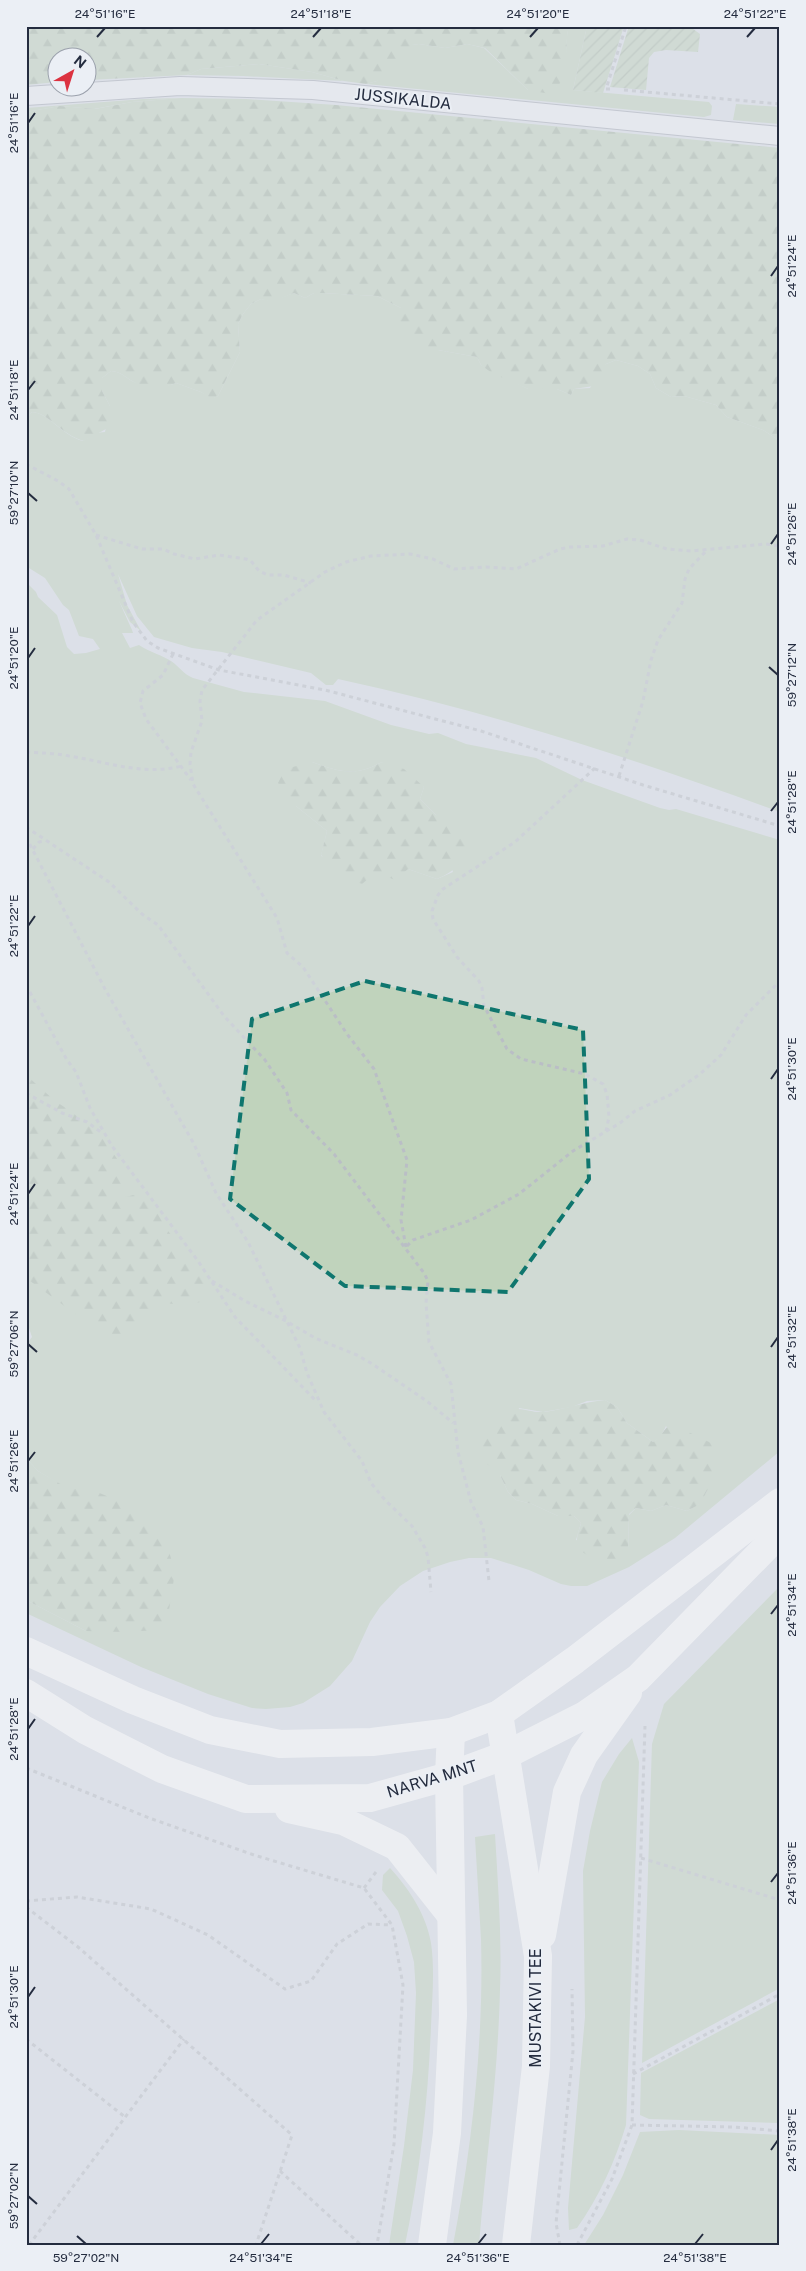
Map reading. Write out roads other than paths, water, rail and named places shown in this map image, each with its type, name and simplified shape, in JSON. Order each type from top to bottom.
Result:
[{"type":"main road","points":[[26,1651],[134,1700],[219,1732],[280,1744],[372,1742],[451,1732],[499,1714],[575,1660],[780,1502]]},
{"type":"main road","name":"NARVA MNT","points":[[26,1693],[85,1730],[162,1769],[246,1799],[370,1798],[449,1776],[506,1755],[585,1715],[638,1678],[780,1533]]},
{"type":"main road","points":[[538,1956],[566,1792],[584,1755],[638,1678]]},
{"type":"main road","name":"MUSTAKIVI TEE","points":[[499,1714],[538,1956],[536,2066],[516,2245]]},
{"type":"main road","points":[[432,2245],[447,2123],[453,2015],[449,1776],[451,1732]]},
{"type":"main road","points":[[246,1799],[343,1821],[397,1847],[450,1914]]},
{"type":"lane","name":"JUSSIKALDA","points":[[26,96],[180,86],[313,90],[780,136]]}]
